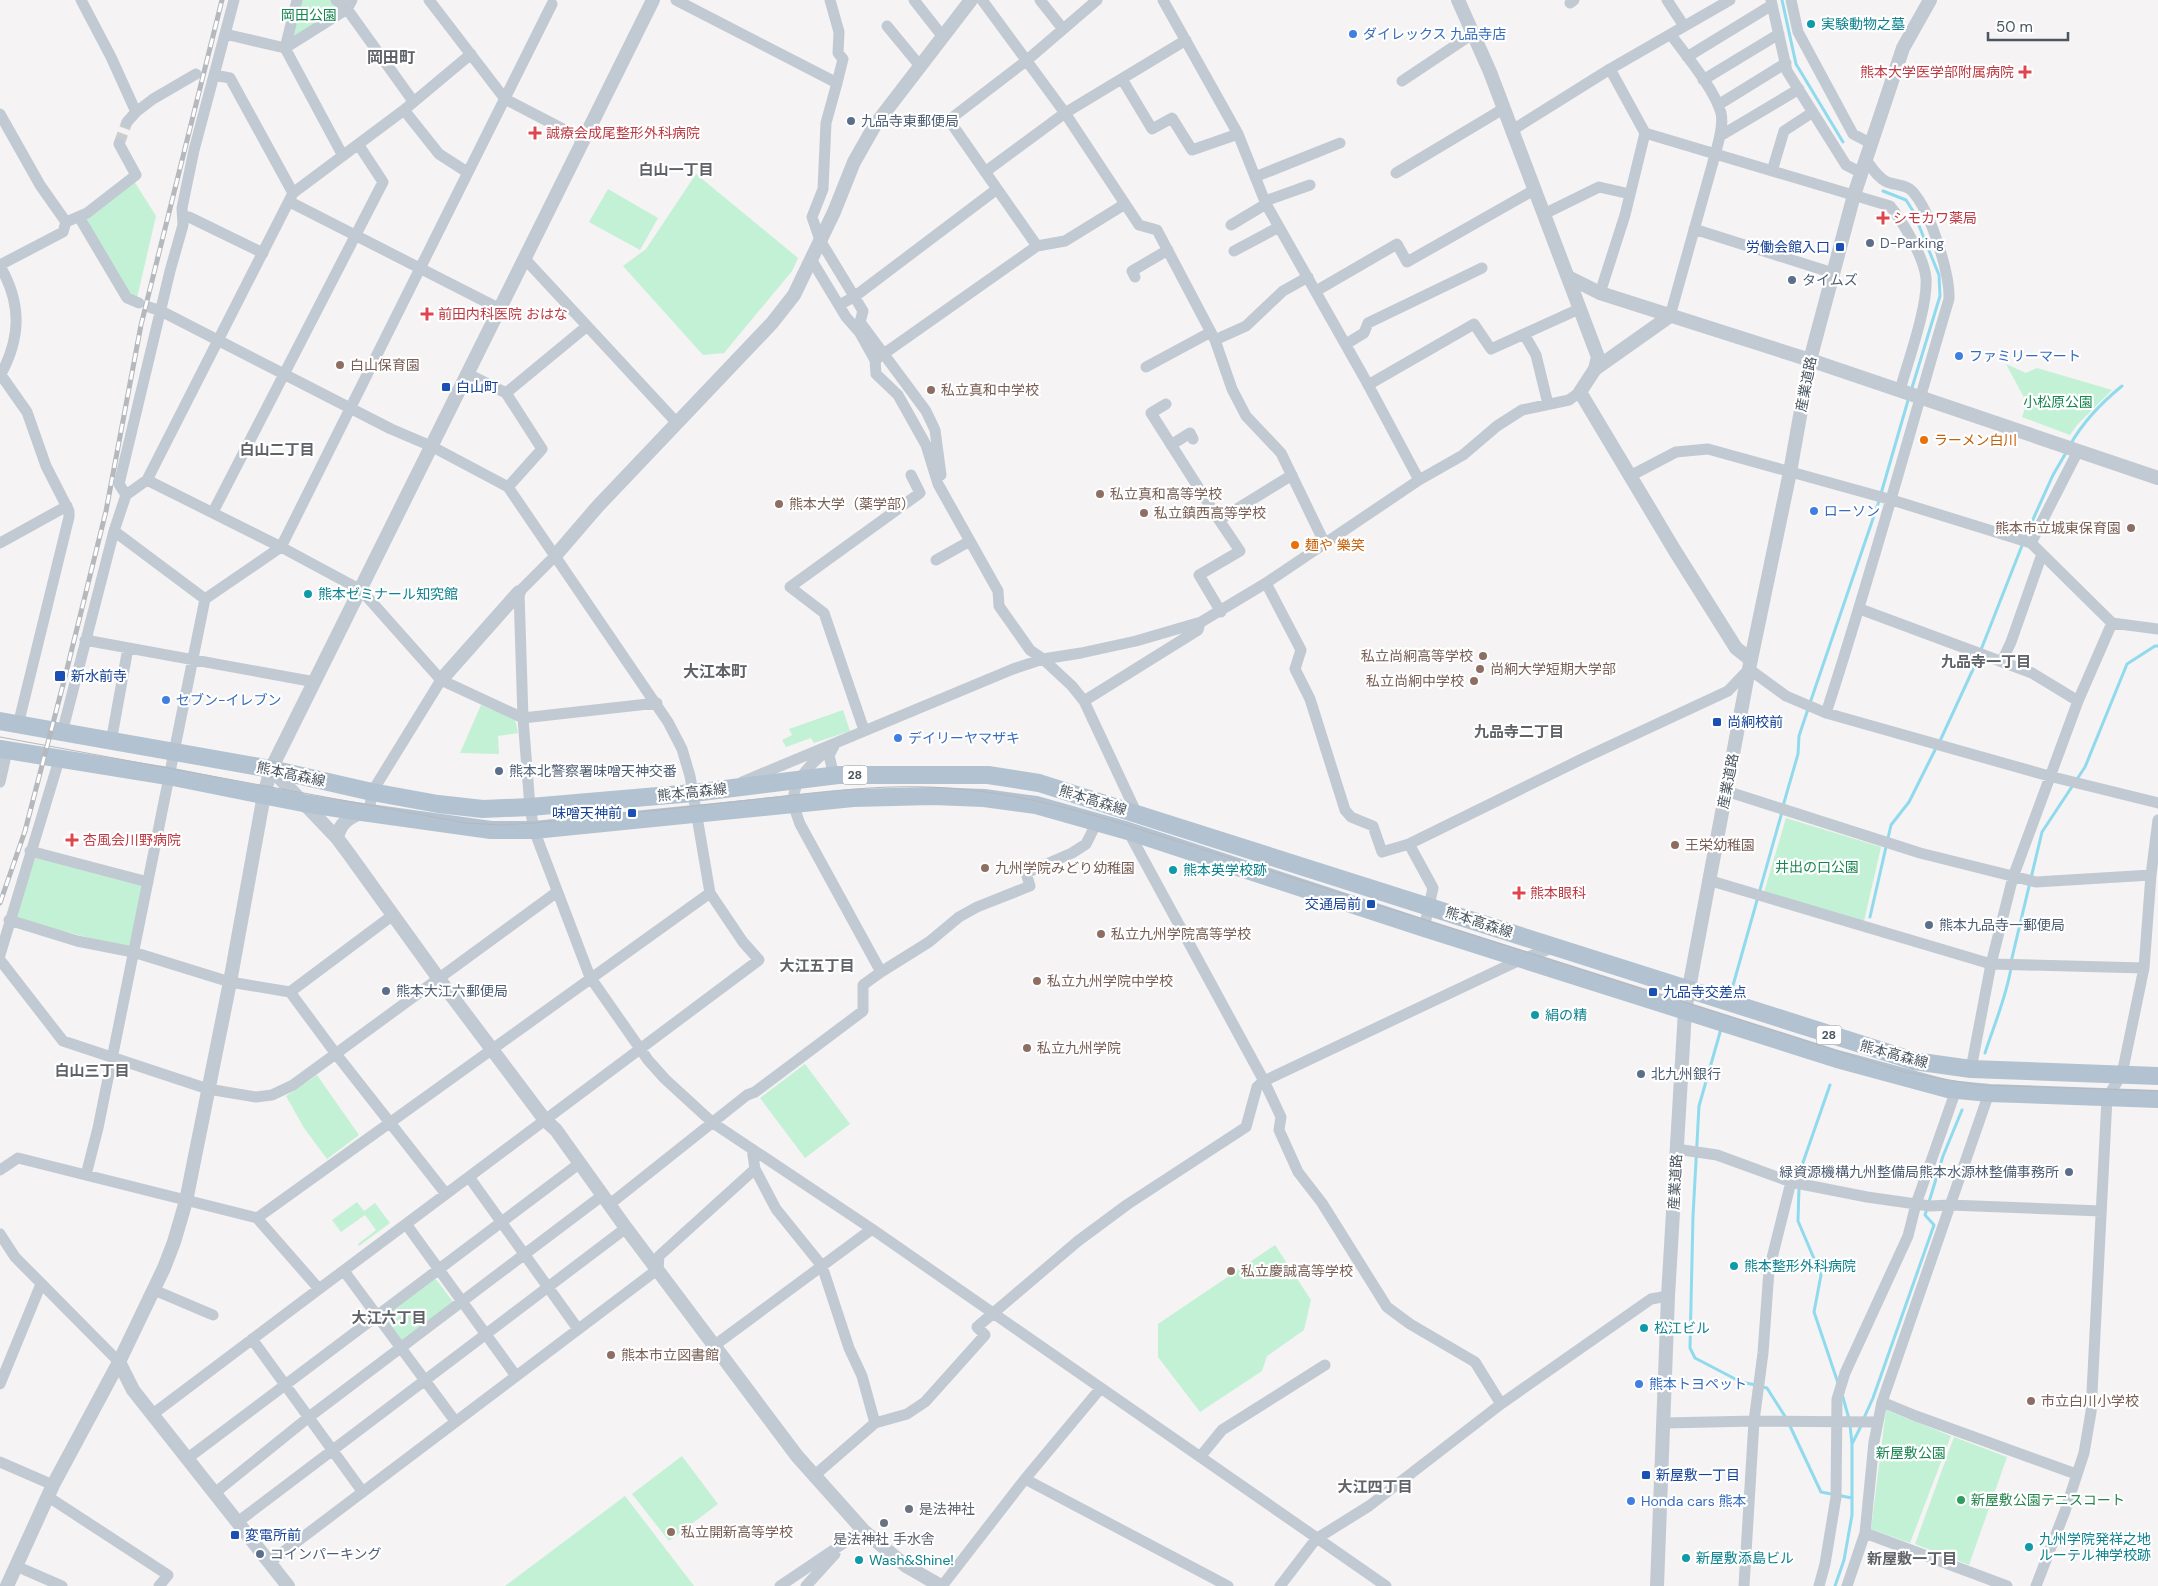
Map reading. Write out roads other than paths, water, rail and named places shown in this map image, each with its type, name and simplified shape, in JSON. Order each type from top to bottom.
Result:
[{"type":"main road","name":"熊本高森線","points":[[0,721],[271,769],[372,792],[438,804],[483,809],[530,807],[693,792],[838,775],[988,776],[1039,783],[1428,905],[1914,1061],[1976,1069],[2158,1076]]},
{"type":"main road","name":"熊本高森線","points":[[4,750],[168,776],[303,803],[491,830],[534,830],[853,798],[934,796],[984,798],[1036,805],[1128,831],[1424,928],[1857,1065],[1971,1091],[2158,1099]]},
{"type":"street","points":[[81,0],[111,57],[136,112]]},
{"type":"street","points":[[126,495],[119,484],[183,225],[182,208],[192,160],[232,0]]},
{"type":"street","points":[[297,0],[284,48],[343,156]]},
{"type":"street","points":[[336,0],[350,4],[413,101]]},
{"type":"street","points":[[428,0],[505,99],[584,140]]},
{"type":"street","points":[[7,1586],[50,1491],[89,1414],[119,1362],[154,1290],[174,1242],[186,1201],[230,982],[264,795],[271,769],[653,0]]},
{"type":"street","points":[[676,0],[837,84]]},
{"type":"street","points":[[830,0],[839,32],[838,53],[844,59],[826,123],[823,189],[812,217],[820,240],[863,311],[860,322],[879,357],[876,374],[898,395],[926,445],[938,484],[998,591],[999,606],[1030,650],[1043,659],[1072,686],[1084,701],[1137,814]]},
{"type":"street","points":[[914,0],[943,37]]},
{"type":"street","points":[[337,838],[339,829],[344,821],[366,813],[372,792],[441,680],[519,592],[555,556],[598,506],[772,322],[794,295],[854,162],[875,124],[971,0]]},
{"type":"street","points":[[982,0],[1065,113],[1139,225],[1157,230],[1213,336],[1232,389],[1246,416],[1281,454],[1326,544]]},
{"type":"street","points":[[1040,0],[1063,29]]},
{"type":"street","points":[[1037,246],[949,120],[1026,61],[1097,0]]},
{"type":"street","points":[[1163,0],[1238,134],[1266,203],[1346,344],[1418,480]]},
{"type":"street","points":[[726,788],[1012,669],[1043,659],[1136,641],[1201,622],[1221,612],[1326,544],[1418,480],[1463,455],[1497,426],[1522,410],[1569,400],[1580,392],[1595,369],[1598,357],[1474,33],[1458,0]]},
{"type":"street","points":[[1511,131],[1610,70],[1730,0]]},
{"type":"street","points":[[1791,0],[1798,32],[1852,134],[1872,144]]},
{"type":"street","name":"産業道路","points":[[1656,1586],[1676,1149],[1689,988],[1708,880],[1790,472],[1810,360],[1854,195],[1903,48],[1930,0]]},
{"type":"street","points":[[86,1176],[205,599],[281,547],[349,407],[505,99],[550,1]]},
{"type":"street","points":[[1671,1],[1684,26]]},
{"type":"street","points":[[1687,57],[1771,2],[1787,70],[1846,165],[1864,167],[1886,182],[1911,189],[1922,204],[1944,259],[1948,276],[1949,299],[1860,609],[1826,713]]},
{"type":"street","points":[[225,34],[284,48],[350,4]]},
{"type":"street","points":[[887,26],[920,66]]},
{"type":"street","points":[[1402,81],[1474,33]]},
{"type":"street","points":[[1703,80],[1779,34]]},
{"type":"street","points":[[1595,369],[1670,316],[1720,136],[1722,115],[1718,105],[1671,35]]},
{"type":"street","points":[[986,172],[1065,113],[1186,40]]},
{"type":"street","points":[[62,733],[114,531],[126,495],[147,480],[292,197],[404,110],[471,54]]},
{"type":"street","points":[[1718,105],[1786,63]]},
{"type":"street","points":[[1600,293],[1630,194],[1645,133],[1610,70]]},
{"type":"street","points":[[127,122],[136,112],[153,99],[196,74]]},
{"type":"street","points":[[214,76],[230,78],[292,197],[354,234],[500,309]]},
{"type":"street","points":[[1122,79],[1152,129],[1172,118],[1192,150],[1238,134]]},
{"type":"street","points":[[1720,136],[1799,90]]},
{"type":"street","points":[[1396,173],[1503,109]]},
{"type":"street","points":[[404,110],[439,154],[467,172]]},
{"type":"street","points":[[1772,171],[1784,130],[1813,112]]},
{"type":"street","points":[[0,114],[40,186],[66,222]]},
{"type":"street","points":[[1645,133],[1890,206],[1898,216],[1920,258],[1926,276],[1925,298],[1900,390]]},
{"type":"street","points":[[1256,177],[1340,143]]},
{"type":"street","points":[[18,725],[70,517],[67,506],[46,466],[38,437],[27,412],[0,375],[15,338],[18,314],[8,280],[0,266],[63,232],[66,222],[86,213],[136,175],[119,144]]},
{"type":"street","points":[[214,512],[354,234],[383,182],[358,144]]},
{"type":"street","points":[[1232,225],[1266,203],[1310,185]]},
{"type":"street","points":[[1544,214],[1599,187],[1630,194]]},
{"type":"street","points":[[839,305],[854,297],[997,189]]},
{"type":"street","points":[[1316,291],[1397,244],[1407,262],[1534,190]]},
{"type":"street","points":[[879,357],[1037,246],[1065,241],[1125,204]]},
{"type":"street","points":[[79,216],[127,298],[161,311],[349,407],[431,446],[508,488],[657,703],[682,749],[693,792],[710,892],[743,942],[759,960],[153,1414]]},
{"type":"street","points":[[183,217],[189,217],[263,254]]},
{"type":"street","points":[[1234,250],[1279,227]]},
{"type":"street","points":[[1694,229],[1833,273]]},
{"type":"street","points":[[1131,269],[1168,250]]},
{"type":"street","points":[[525,259],[677,423]]},
{"type":"street","points":[[811,259],[846,317],[926,411],[935,430],[942,479],[1006,595],[1007,608],[1034,646],[1044,653],[1043,659]]},
{"type":"street","points":[[1346,344],[1364,333],[1368,323],[1482,268]]},
{"type":"street","points":[[1568,277],[1600,293],[1810,360],[2158,478]]},
{"type":"street","points":[[1146,368],[1213,336],[1246,326],[1282,291],[1308,278]]},
{"type":"street","points":[[1368,385],[1474,324],[1492,349],[1579,309]]},
{"type":"street","points":[[506,393],[586,327]]},
{"type":"street","points":[[1524,334],[1536,355],[1548,404]]},
{"type":"street","points":[[468,374],[506,393],[542,449],[508,488]]},
{"type":"street","points":[[1580,392],[1675,551],[1736,648],[1750,665],[1786,696],[1826,713],[2050,776],[2158,803]]},
{"type":"street","points":[[1166,404],[1150,412],[1240,552],[1199,575],[1221,612]]},
{"type":"street","points":[[1171,445],[1190,433],[1193,439]]},
{"type":"street","points":[[1630,476],[1676,452],[1708,449],[1892,500],[2031,543],[2112,623],[2158,630]]},
{"type":"street","points":[[2031,543],[2078,451]]},
{"type":"street","points":[[864,730],[824,613],[790,586],[920,493],[911,475]]},
{"type":"street","points":[[1219,520],[1292,476]]},
{"type":"street","points":[[147,480],[214,512],[361,590],[441,680],[523,718],[657,703]]},
{"type":"street","points":[[0,543],[67,506]]},
{"type":"street","points":[[114,531],[205,599]]},
{"type":"street","points":[[936,560],[970,541]]},
{"type":"street","points":[[2002,660],[2012,642],[2042,554]]},
{"type":"street","points":[[1266,583],[1301,650],[1294,669],[1310,699],[1345,810],[1351,817],[1373,826],[1382,852],[1408,844],[1584,758],[1728,691],[1750,665]]},
{"type":"street","points":[[519,592],[523,718],[530,807],[534,830],[556,892],[590,977],[642,1048],[648,1060],[671,1086],[713,1123],[872,1230],[1386,1586]]},
{"type":"street","points":[[1860,609],[1976,654],[2002,660],[2032,673],[2078,701]]},
{"type":"street","points":[[1084,701],[1198,630],[1201,622]]},
{"type":"street","points":[[1976,1069],[1991,964],[2013,877],[2078,701],[2112,623]]},
{"type":"street","points":[[85,640],[315,682]]},
{"type":"street","points":[[111,742],[128,648]]},
{"type":"street","points":[[835,744],[829,755],[832,768],[838,775]]},
{"type":"street","points":[[835,744],[819,757],[799,780],[795,788],[793,803],[800,824],[881,972]]},
{"type":"street","points":[[0,782],[4,750]]},
{"type":"street","points":[[0,955],[9,920],[59,760]]},
{"type":"street","points":[[271,769],[337,838],[439,979],[545,1120],[556,1130],[626,1228],[658,1268],[797,1456],[863,1530],[906,1566],[942,1586],[1025,1480],[1100,1389]]},
{"type":"street","points":[[1726,791],[1920,853],[2036,882],[2151,875]]},
{"type":"street","points":[[2036,1586],[2065,1511],[2084,1453],[2091,1412],[2107,1098],[2125,1075],[2144,968],[2151,875],[2158,820]]},
{"type":"street","points":[[216,1492],[309,1418],[524,1255],[606,1200],[713,1123],[747,1095],[755,1092],[863,1011],[863,985],[929,942],[959,916],[1030,886],[1026,874],[1072,853],[1086,844],[1097,822]]},
{"type":"street","points":[[1128,831],[1264,1082],[1281,1117],[1279,1130],[1298,1172],[1322,1203],[1387,1307],[1410,1324],[1475,1362],[1501,1404]]},
{"type":"street","points":[[1408,844],[1433,888],[1424,928]]},
{"type":"street","points":[[30,851],[148,882]]},
{"type":"street","points":[[1708,880],[1991,964],[2144,968]]},
{"type":"street","points":[[0,960],[62,1041],[208,1088],[256,1098],[272,1095],[294,1085],[556,892]]},
{"type":"street","points":[[257,1218],[710,892]]},
{"type":"street","points":[[290,992],[393,915]]},
{"type":"street","points":[[9,920],[77,941],[133,952],[230,982],[290,992],[446,1194]]},
{"type":"street","points":[[815,1475],[875,1423],[907,1414],[925,1402],[985,1335],[977,1327],[991,1313],[1078,1241],[1128,1204],[1246,1127],[1257,1087],[1264,1082],[1522,959],[1555,947]]},
{"type":"street","points":[[1819,1586],[1826,1564],[1836,1497],[1839,1422],[1837,1399],[1845,1373],[1922,1205],[1971,1091]]},
{"type":"street","points":[[1847,1586],[1865,1533],[1872,1422],[1882,1402],[1950,1205],[1971,1091]]},
{"type":"street","points":[[752,1149],[755,1169],[776,1209],[822,1266],[849,1348],[862,1376],[875,1423]]},
{"type":"street","points":[[1676,1149],[1717,1155],[1791,1182],[1867,1197],[1922,1205],[2101,1211]]},
{"type":"street","points":[[0,1170],[18,1158],[257,1218],[319,1288]]},
{"type":"street","points":[[188,1458],[580,1163]]},
{"type":"street","points":[[270,1562],[658,1268],[659,1256],[755,1169]]},
{"type":"street","points":[[469,1176],[578,1329]]},
{"type":"street","points":[[1744,1586],[1754,1421],[1763,1353],[1769,1270],[1791,1182]]},
{"type":"street","points":[[406,1224],[516,1376]]},
{"type":"street","points":[[238,1521],[626,1228]]},
{"type":"street","points":[[715,1345],[872,1230]]},
{"type":"street","points":[[0,1234],[15,1257],[119,1362],[133,1390],[216,1492],[288,1586]]},
{"type":"street","points":[[344,1271],[455,1421]]},
{"type":"street","points":[[0,1384],[41,1284]]},
{"type":"street","points":[[154,1290],[213,1315]]},
{"type":"street","points":[[1280,1586],[1316,1539],[1369,1506],[1501,1404],[1651,1299],[1668,1296]]},
{"type":"street","points":[[252,1339],[362,1491]]},
{"type":"street","points":[[1200,1457],[1222,1430],[1325,1366]]},
{"type":"street","points":[[1882,1402],[2076,1474]]},
{"type":"street","points":[[1664,1423],[1754,1421],[1872,1422]]},
{"type":"street","points":[[0,1462],[50,1491],[168,1574],[159,1586]]},
{"type":"street","points":[[1025,1480],[1228,1586]]},
{"type":"street","points":[[780,1586],[863,1530]]},
{"type":"street","points":[[1865,1533],[2008,1586]]},
{"type":"street","points":[[822,1586],[810,1582],[845,1542]]},
{"type":"street","points":[[16,1566],[62,1586]]},
{"type":"waterway","points":[[1782,0],[1796,64],[1843,142]]},
{"type":"waterway","points":[[1883,191],[1906,200],[1913,211],[1939,275],[1940,296],[1911,391]]},
{"type":"waterway","points":[[2070,445],[2093,413],[2122,386]]},
{"type":"waterway","points":[[1810,703],[1878,504],[1909,397]]},
{"type":"waterway","points":[[2025,537],[2053,475],[2067,451]]},
{"type":"waterway","points":[[1939,743],[1975,665],[2023,543]]},
{"type":"waterway","points":[[2011,962],[2042,832],[2085,767],[2127,664],[2155,646],[2158,646]]},
{"type":"waterway","points":[[1783,806],[1798,754],[1799,736],[1808,709]]},
{"type":"waterway","points":[[1870,917],[1891,825],[1909,802],[1936,748]]},
{"type":"waterway","points":[[1730,996],[1782,812]]},
{"type":"waterway","points":[[1985,1053],[2003,1001],[2011,968]]},
{"type":"waterway","points":[[1721,1029],[1699,1106],[1693,1216],[1690,1348],[1695,1358],[1741,1382],[1756,1385]]},
{"type":"waterway","points":[[1799,1180],[1800,1171],[1830,1085]]},
{"type":"waterway","points":[[1863,1420],[1873,1398],[1934,1225],[1925,1215],[1943,1156],[1962,1110]]},
{"type":"waterway","points":[[1799,1187],[1798,1221],[1821,1275],[1814,1312],[1838,1383]]},
{"type":"waterway","points":[[1762,1387],[1767,1388],[1786,1418]]},
{"type":"waterway","points":[[1842,1394],[1849,1419]]},
{"type":"waterway","points":[[1789,1424],[1821,1492],[1852,1498]]},
{"type":"waterway","points":[[1850,1425],[1852,1444]]},
{"type":"waterway","points":[[1835,1586],[1844,1560],[1852,1515],[1852,1444],[1861,1426]]},
{"type":"tunnel","points":[[119,144],[127,122]]},
{"type":"tram line","points":[[0,737],[466,823],[503,825],[533,823],[869,788],[947,788],[1013,796],[1120,823],[1904,1072],[1978,1085],[2158,1091]]},
{"type":"railway","points":[[0,903],[25,831],[106,511],[141,325],[222,0]]},
{"type":"place","name":"実験動物之墓","points":[[1811,24]]},
{"type":"place","name":"ダイレックス 九品寺店","points":[[1353,34]]},
{"type":"place","name":"熊本大学医学部附属病院","points":[[2025,72]]},
{"type":"place","name":"九品寺東郵便局","points":[[851,121]]},
{"type":"place","name":"誠療会成尾整形外科病院","points":[[535,133]]},
{"type":"place","name":"シモカワ薬局","points":[[1883,218]]},
{"type":"place","name":"D-Parking","points":[[1870,243]]},
{"type":"place","name":"労働会館入口","points":[[1840,247]]},
{"type":"place","name":"タイムズ","points":[[1792,280]]},
{"type":"place","name":"前田内科医院 おはな","points":[[427,314]]},
{"type":"place","name":"ファミリーマート","points":[[1959,356]]},
{"type":"place","name":"白山保育園","points":[[340,365]]},
{"type":"place","name":"白山町","points":[[446,387]]},
{"type":"place","name":"私立真和中学校","points":[[931,390]]},
{"type":"place","name":"ラーメン白川","points":[[1924,440]]},
{"type":"place","name":"私立真和高等学校","points":[[1100,494]]},
{"type":"place","name":"熊本大学（薬学部）","points":[[779,504]]},
{"type":"place","name":"ローソン","points":[[1814,511]]},
{"type":"place","name":"私立鎮西高等学校","points":[[1144,513]]},
{"type":"place","name":"熊本市立城東保育園","points":[[2131,528]]},
{"type":"place","name":"麺や 樂笑","points":[[1295,545]]},
{"type":"place","name":"熊本ゼミナール知究館","points":[[308,594]]},
{"type":"place","name":"私立尚絅高等学校","points":[[1483,656]]},
{"type":"place","name":"尚絅大学短期大学部","points":[[1480,669]]},
{"type":"place","name":"新水前寺","points":[[60,676]]},
{"type":"place","name":"私立尚絅中学校","points":[[1474,681]]},
{"type":"place","name":"セブン-イレブン","points":[[166,700]]},
{"type":"place","name":"尚絅校前","points":[[1717,722]]},
{"type":"place","name":"デイリーヤマザキ","points":[[898,738]]},
{"type":"place","name":"熊本北警察署味噌天神交番","points":[[499,771]]},
{"type":"place","name":"味噌天神前","points":[[632,813]]},
{"type":"place","name":"杏風会川野病院","points":[[72,840]]},
{"type":"place","name":"王栄幼稚園","points":[[1675,845]]},
{"type":"place","name":"九州学院みどり幼稚園","points":[[985,868]]},
{"type":"place","name":"熊本英学校跡","points":[[1173,870]]},
{"type":"place","name":"熊本眼科","points":[[1519,893]]},
{"type":"place","name":"交通局前","points":[[1371,904]]},
{"type":"place","name":"熊本九品寺一郵便局","points":[[1929,925]]},
{"type":"place","name":"私立九州学院高等学校","points":[[1101,934]]},
{"type":"place","name":"私立九州学院中学校","points":[[1037,981]]},
{"type":"place","name":"熊本大江六郵便局","points":[[386,991]]},
{"type":"place","name":"九品寺交差点","points":[[1653,992]]},
{"type":"place","name":"絹の精","points":[[1535,1015]]},
{"type":"place","name":"私立九州学院","points":[[1027,1048]]},
{"type":"place","name":"北九州銀行","points":[[1641,1074]]},
{"type":"place","name":"緑資源機構九州整備局熊本水源林整備事務所","points":[[2069,1172]]},
{"type":"place","name":"熊本整形外科病院","points":[[1734,1266]]},
{"type":"place","name":"私立慶誠高等学校","points":[[1231,1271]]},
{"type":"place","name":"松江ビル","points":[[1644,1328]]},
{"type":"place","name":"熊本市立図書館","points":[[611,1355]]},
{"type":"place","name":"熊本トヨペット","points":[[1639,1384]]},
{"type":"place","name":"市立白川小学校","points":[[2031,1401]]},
{"type":"place","name":"新屋敷一丁目","points":[[1646,1475]]},
{"type":"place","name":"新屋敷公園テニスコート","points":[[1961,1500]]},
{"type":"place","name":"Honda cars 熊本","points":[[1631,1501]]},
{"type":"place","name":"是法神社","points":[[909,1509]]},
{"type":"place","name":"是法神社 手水舎","points":[[884,1523]]},
{"type":"place","name":"私立開新高等学校","points":[[671,1532]]},
{"type":"place","name":"変電所前","points":[[235,1535]]},
{"type":"place","name":"九州学院発祥之地 ルーテル神学校跡","points":[[2029,1547]]},
{"type":"place","name":"コインパーキング","points":[[260,1554]]},
{"type":"place","name":"新屋敷添島ビル","points":[[1686,1558]]},
{"type":"place","name":"Wash&Shine!","points":[[859,1560]]},
{"type":"district","name":"岡田町","points":[[391,57]]},
{"type":"district","name":"白山一丁目","points":[[676,170]]},
{"type":"district","name":"白山二丁目","points":[[277,450]]},
{"type":"district","name":"九品寺一丁目","points":[[1986,662]]},
{"type":"district","name":"大江本町","points":[[715,671]]},
{"type":"district","name":"九品寺二丁目","points":[[1519,732]]},
{"type":"district","name":"大江五丁目","points":[[817,966]]},
{"type":"district","name":"白山三丁目","points":[[92,1071]]},
{"type":"district","name":"大江六丁目","points":[[389,1318]]},
{"type":"district","name":"大江四丁目","points":[[1375,1487]]},
{"type":"district","name":"新屋敷一丁目","points":[[1912,1559]]},
{"type":"park label","name":"岡田公園","points":[[309,15]]},
{"type":"park label","name":"小松原公園","points":[[2058,402]]},
{"type":"park label","name":"井出の口公園","points":[[1817,867]]},
{"type":"park label","name":"新屋敷公園","points":[[1911,1453]]}]
